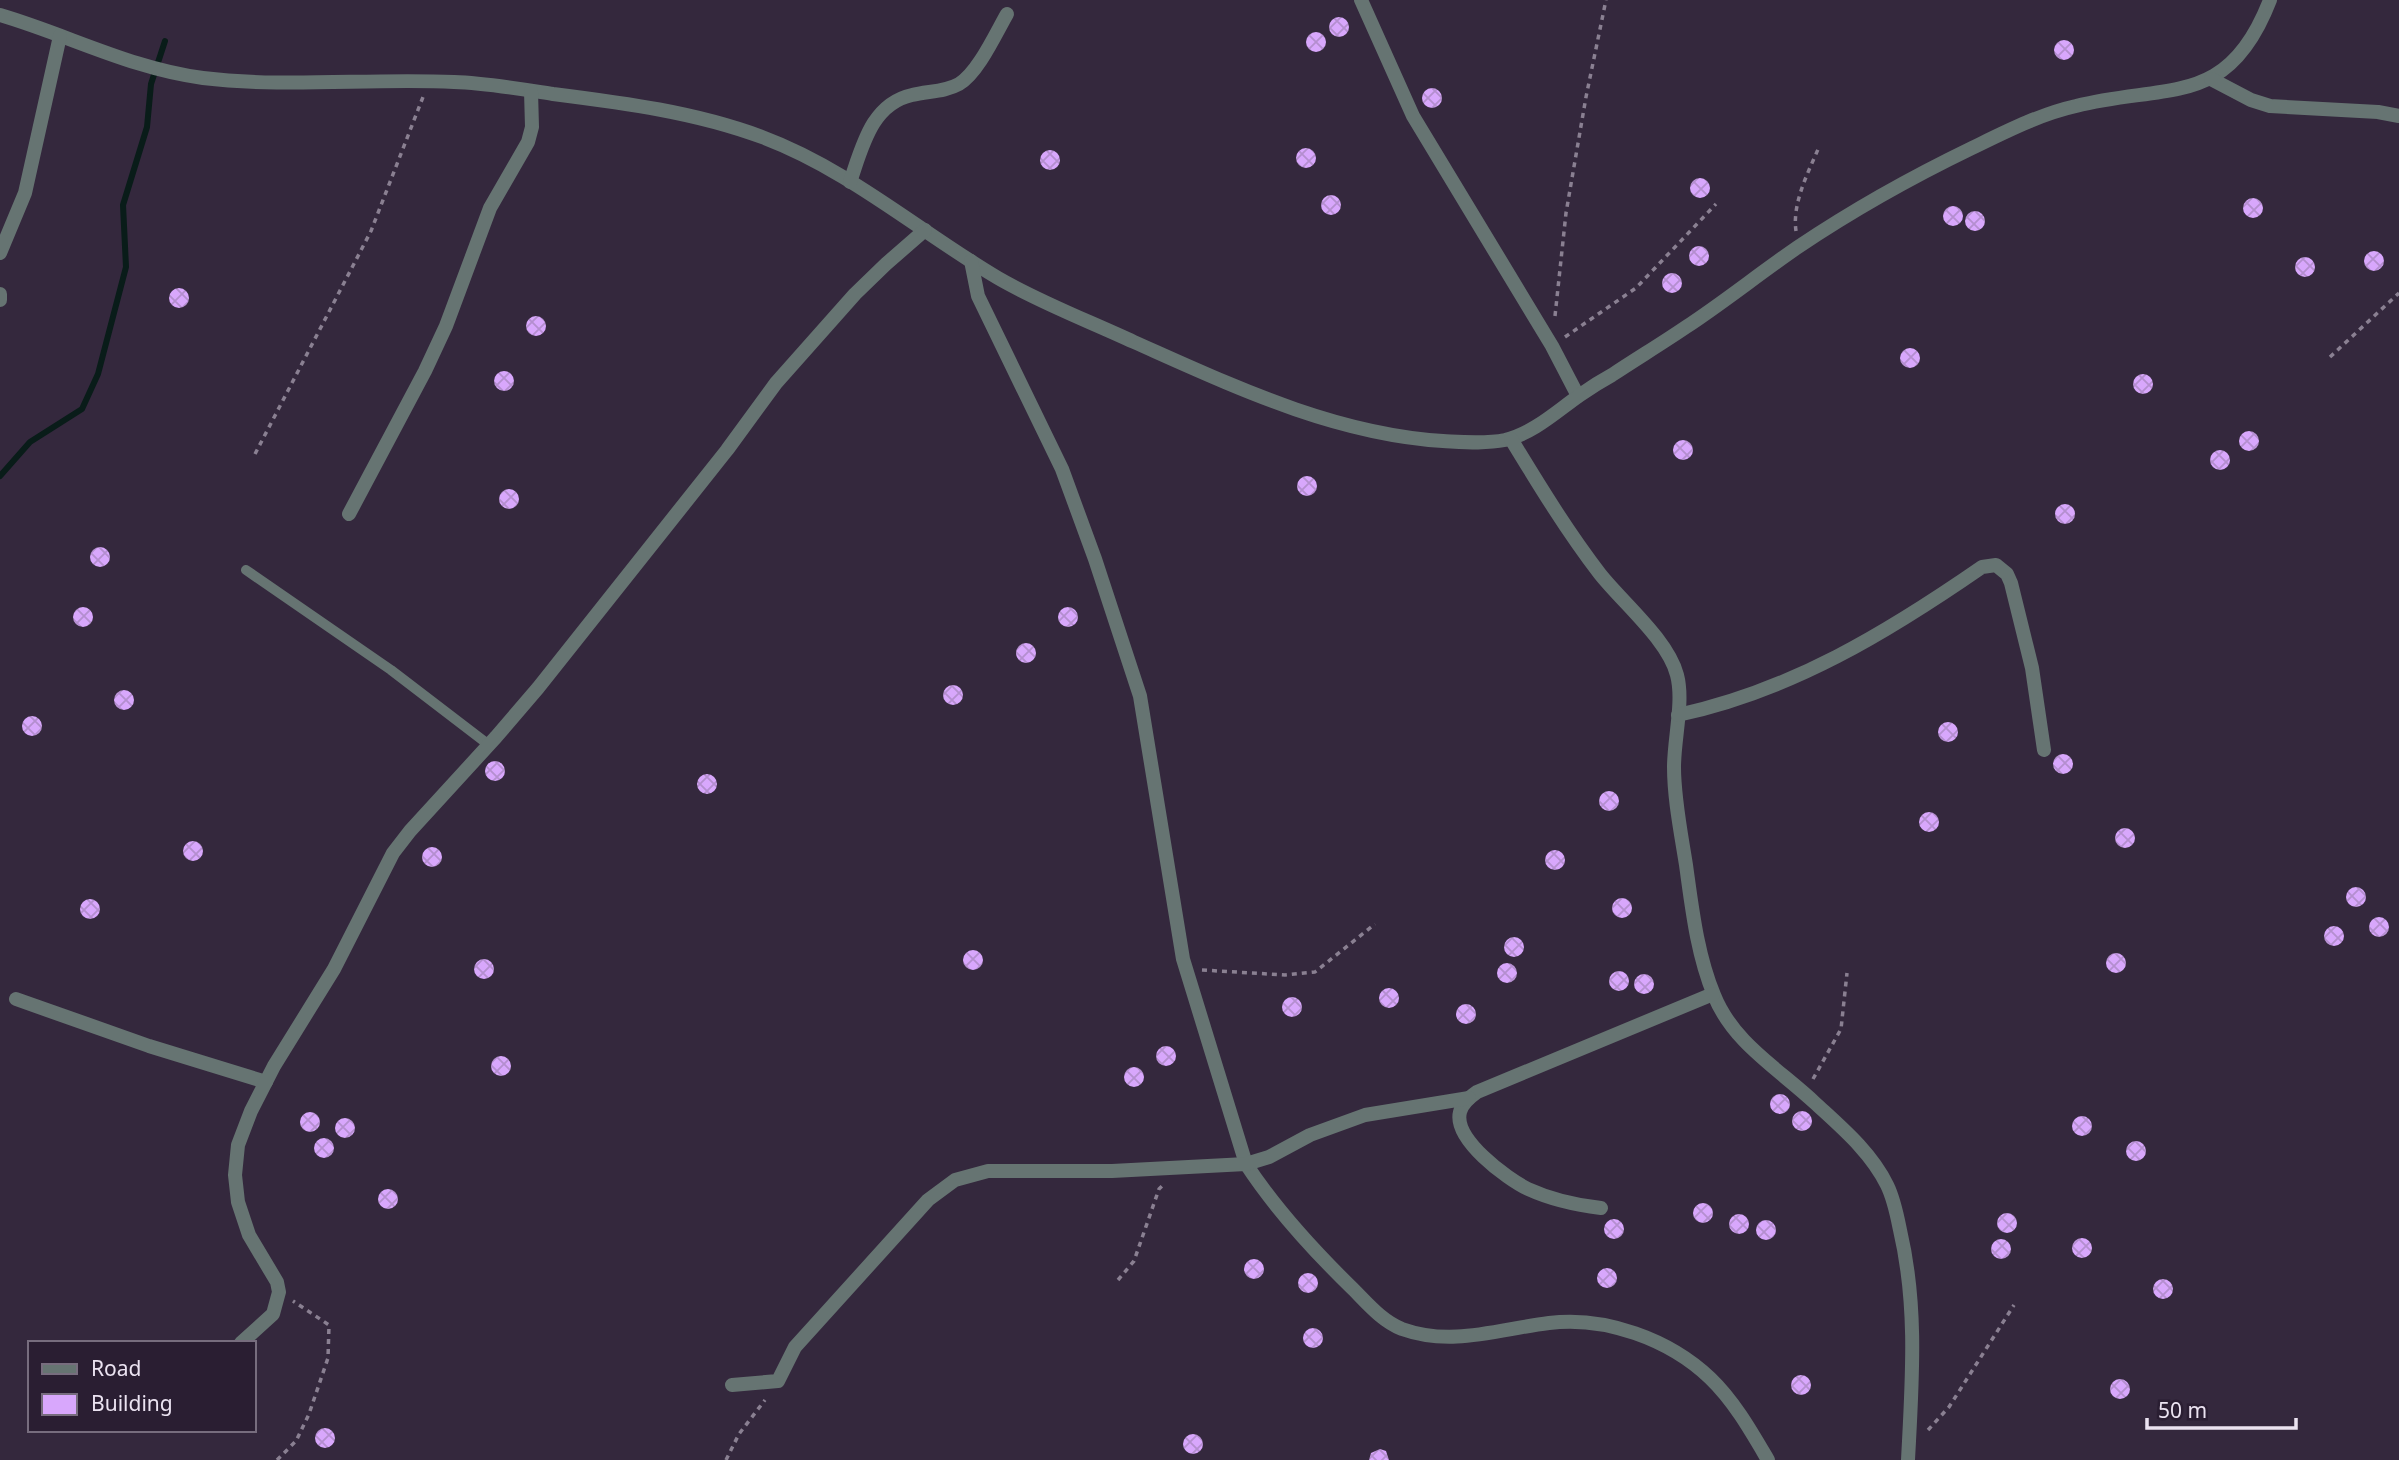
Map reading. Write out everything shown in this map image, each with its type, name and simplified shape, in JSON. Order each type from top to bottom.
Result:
[{"type":"street","points":[[1361,0],[1413,116],[1552,346],[1578,396]]},
{"type":"street","points":[[0,15],[174,73],[225,80],[291,83],[457,82],[615,102],[713,122],[765,138],[804,156],[850,182],[1006,282],[1194,368],[1308,414],[1392,436],[1486,442],[1511,439],[1538,425],[1862,206],[1968,150],[2016,127],[2068,107],[2185,89],[2211,79],[2226,68],[2249,41],[2270,0]]},
{"type":"street","points":[[850,182],[867,134],[887,106],[909,95],[960,84],[972,71],[1007,13]]},
{"type":"street","points":[[0,253],[25,193],[60,36]]},
{"type":"street","points":[[2211,79],[2251,100],[2270,106],[2370,111],[2399,116]]},
{"type":"street","points":[[349,513],[425,371],[446,326],[490,208],[525,149],[532,127],[531,91]]},
{"type":"street","points":[[243,1341],[273,1314],[279,1292],[277,1282],[249,1235],[237,1202],[235,1175],[238,1145],[266,1082],[334,969],[393,853],[538,688],[629,575],[776,383],[855,294],[925,230]]},
{"type":"street","points":[[971,261],[978,296],[1062,469],[1140,696],[1174,915],[1186,970],[1246,1164],[1264,1191],[1311,1245],[1381,1317],[1402,1329],[1440,1338],[1460,1338],[1549,1323],[1579,1321],[1611,1326],[1644,1336],[1671,1350],[1709,1377],[1733,1405],[1768,1460]]},
{"type":"street","points":[[0,294],[0,300]]},
{"type":"street","points":[[1511,439],[1570,532],[1674,664],[1678,677],[1674,769],[1680,826],[1696,931],[1713,994],[1732,1028],[1744,1042],[1847,1133],[1874,1163],[1888,1186],[1906,1253],[1914,1334],[1909,1455]]},
{"type":"street","points":[[1678,716],[1720,706],[1789,680],[1907,618],[1982,567],[1996,565],[2007,574],[2011,583],[2032,668],[2044,750]]},
{"type":"street","points":[[1601,1208],[1563,1202],[1528,1189],[1506,1176],[1483,1156],[1462,1130],[1460,1113],[1469,1098],[1477,1092],[1713,994]]},
{"type":"street","points":[[16,999],[266,1082]]},
{"type":"street","points":[[732,1385],[778,1381],[795,1348],[928,1200],[955,1180],[988,1171],[1112,1171],[1246,1164],[1269,1157],[1310,1135],[1365,1115],[1469,1098]]},
{"type":"lane","points":[[246,570],[391,670],[489,745]]},
{"type":"path","points":[[1552,346],[1566,214],[1606,0]]},
{"type":"path","points":[[255,454],[371,231],[429,82]]},
{"type":"path","points":[[1798,247],[1794,219],[1804,183],[1819,147]]},
{"type":"path","points":[[1552,346],[1636,288],[1716,204]]},
{"type":"path","points":[[2330,357],[2399,293]]},
{"type":"path","points":[[1186,970],[1285,975],[1315,972],[1376,924]]},
{"type":"path","points":[[1805,1094],[1840,1029],[1847,973]]},
{"type":"path","points":[[1118,1280],[1134,1261],[1159,1189],[1179,1168]]},
{"type":"path","points":[[277,1460],[296,1441],[309,1414],[328,1358],[329,1325],[279,1292]]},
{"type":"path","points":[[1909,1455],[1949,1406],[2014,1306]]},
{"type":"path","points":[[726,1460],[740,1434],[778,1381]]},
{"type":"building","points":[[1339,17],[1346,20],[1349,27],[1346,34],[1339,37],[1332,34],[1329,27],[1332,20]]},
{"type":"building","points":[[1316,32],[1323,35],[1326,42],[1323,49],[1316,52],[1309,49],[1306,42],[1309,35]]},
{"type":"building","points":[[2064,40],[2071,43],[2074,50],[2071,57],[2064,60],[2057,57],[2054,50],[2057,43]]},
{"type":"building","points":[[1432,88],[1439,91],[1442,98],[1439,105],[1432,108],[1425,105],[1422,98],[1425,91]]},
{"type":"building","points":[[1306,148],[1313,151],[1316,158],[1313,165],[1306,168],[1299,165],[1296,158],[1299,151]]},
{"type":"building","points":[[1050,150],[1057,153],[1060,160],[1057,167],[1050,170],[1043,167],[1040,160],[1043,153]]},
{"type":"building","points":[[1700,178],[1707,181],[1710,188],[1707,195],[1700,198],[1693,195],[1690,188],[1693,181]]},
{"type":"building","points":[[1331,195],[1338,198],[1341,205],[1338,212],[1331,215],[1324,212],[1321,205],[1324,198]]},
{"type":"building","points":[[2253,198],[2260,201],[2263,208],[2260,215],[2253,218],[2246,215],[2243,208],[2246,201]]},
{"type":"building","points":[[1953,206],[1960,209],[1963,216],[1960,223],[1953,226],[1946,223],[1943,216],[1946,209]]},
{"type":"building","points":[[1975,211],[1982,214],[1985,221],[1982,228],[1975,231],[1968,228],[1965,221],[1968,214]]},
{"type":"building","points":[[1699,246],[1706,249],[1709,256],[1706,263],[1699,266],[1692,263],[1689,256],[1692,249]]},
{"type":"building","points":[[2374,251],[2381,254],[2384,261],[2381,268],[2374,271],[2367,268],[2364,261],[2367,254]]},
{"type":"building","points":[[2305,257],[2312,260],[2315,267],[2312,274],[2305,277],[2298,274],[2295,267],[2298,260]]},
{"type":"building","points":[[1672,273],[1679,276],[1682,283],[1679,290],[1672,293],[1665,290],[1662,283],[1665,276]]},
{"type":"building","points":[[179,288],[186,291],[189,298],[186,305],[179,308],[172,305],[169,298],[172,291]]},
{"type":"building","points":[[536,316],[543,319],[546,326],[543,333],[536,336],[529,333],[526,326],[529,319]]},
{"type":"building","points":[[1910,348],[1917,351],[1920,358],[1917,365],[1910,368],[1903,365],[1900,358],[1903,351]]},
{"type":"building","points":[[504,371],[511,374],[514,381],[511,388],[504,391],[497,388],[494,381],[497,374]]},
{"type":"building","points":[[2143,374],[2150,377],[2153,384],[2150,391],[2143,394],[2136,391],[2133,384],[2136,377]]},
{"type":"building","points":[[2249,431],[2256,434],[2259,441],[2256,448],[2249,451],[2242,448],[2239,441],[2242,434]]},
{"type":"building","points":[[1683,440],[1690,443],[1693,450],[1690,457],[1683,460],[1676,457],[1673,450],[1676,443]]},
{"type":"building","points":[[2220,450],[2227,453],[2230,460],[2227,467],[2220,470],[2213,467],[2210,460],[2213,453]]},
{"type":"building","points":[[1307,476],[1314,479],[1317,486],[1314,493],[1307,496],[1300,493],[1297,486],[1300,479]]},
{"type":"building","points":[[509,489],[516,492],[519,499],[516,506],[509,509],[502,506],[499,499],[502,492]]},
{"type":"building","points":[[2065,504],[2072,507],[2075,514],[2072,521],[2065,524],[2058,521],[2055,514],[2058,507]]},
{"type":"building","points":[[100,547],[107,550],[110,557],[107,564],[100,567],[93,564],[90,557],[93,550]]},
{"type":"building","points":[[83,607],[90,610],[93,617],[90,624],[83,627],[76,624],[73,617],[76,610]]},
{"type":"building","points":[[1068,607],[1075,610],[1078,617],[1075,624],[1068,627],[1061,624],[1058,617],[1061,610]]},
{"type":"building","points":[[1026,643],[1033,646],[1036,653],[1033,660],[1026,663],[1019,660],[1016,653],[1019,646]]},
{"type":"building","points":[[953,685],[960,688],[963,695],[960,702],[953,705],[946,702],[943,695],[946,688]]},
{"type":"building","points":[[124,690],[131,693],[134,700],[131,707],[124,710],[117,707],[114,700],[117,693]]},
{"type":"building","points":[[32,716],[39,719],[42,726],[39,733],[32,736],[25,733],[22,726],[25,719]]},
{"type":"building","points":[[1948,722],[1955,725],[1958,732],[1955,739],[1948,742],[1941,739],[1938,732],[1941,725]]},
{"type":"building","points":[[2063,754],[2070,757],[2073,764],[2070,771],[2063,774],[2056,771],[2053,764],[2056,757]]},
{"type":"building","points":[[495,761],[502,764],[505,771],[502,778],[495,781],[488,778],[485,771],[488,764]]},
{"type":"building","points":[[707,774],[714,777],[717,784],[714,791],[707,794],[700,791],[697,784],[700,777]]},
{"type":"building","points":[[1609,791],[1616,794],[1619,801],[1616,808],[1609,811],[1602,808],[1599,801],[1602,794]]},
{"type":"building","points":[[1929,812],[1936,815],[1939,822],[1936,829],[1929,832],[1922,829],[1919,822],[1922,815]]},
{"type":"building","points":[[2125,828],[2132,831],[2135,838],[2132,845],[2125,848],[2118,845],[2115,838],[2118,831]]},
{"type":"building","points":[[193,841],[200,844],[203,851],[200,858],[193,861],[186,858],[183,851],[186,844]]},
{"type":"building","points":[[432,847],[439,850],[442,857],[439,864],[432,867],[425,864],[422,857],[425,850]]},
{"type":"building","points":[[1555,850],[1562,853],[1565,860],[1562,867],[1555,870],[1548,867],[1545,860],[1548,853]]},
{"type":"building","points":[[2356,887],[2363,890],[2366,897],[2363,904],[2356,907],[2349,904],[2346,897],[2349,890]]},
{"type":"building","points":[[1622,898],[1629,901],[1632,908],[1629,915],[1622,918],[1615,915],[1612,908],[1615,901]]},
{"type":"building","points":[[90,899],[97,902],[100,909],[97,916],[90,919],[83,916],[80,909],[83,902]]},
{"type":"building","points":[[2379,917],[2386,920],[2389,927],[2386,934],[2379,937],[2372,934],[2369,927],[2372,920]]},
{"type":"building","points":[[2334,926],[2341,929],[2344,936],[2341,943],[2334,946],[2327,943],[2324,936],[2327,929]]},
{"type":"building","points":[[1514,937],[1521,940],[1524,947],[1521,954],[1514,957],[1507,954],[1504,947],[1507,940]]},
{"type":"building","points":[[973,950],[980,953],[983,960],[980,967],[973,970],[966,967],[963,960],[966,953]]},
{"type":"building","points":[[2116,953],[2123,956],[2126,963],[2123,970],[2116,973],[2109,970],[2106,963],[2109,956]]},
{"type":"building","points":[[484,959],[491,962],[494,969],[491,976],[484,979],[477,976],[474,969],[477,962]]},
{"type":"building","points":[[1507,963],[1514,966],[1517,973],[1514,980],[1507,983],[1500,980],[1497,973],[1500,966]]},
{"type":"building","points":[[1619,971],[1626,974],[1629,981],[1626,988],[1619,991],[1612,988],[1609,981],[1612,974]]},
{"type":"building","points":[[1644,974],[1651,977],[1654,984],[1651,991],[1644,994],[1637,991],[1634,984],[1637,977]]},
{"type":"building","points":[[1389,988],[1396,991],[1399,998],[1396,1005],[1389,1008],[1382,1005],[1379,998],[1382,991]]},
{"type":"building","points":[[1292,997],[1299,1000],[1302,1007],[1299,1014],[1292,1017],[1285,1014],[1282,1007],[1285,1000]]},
{"type":"building","points":[[1466,1004],[1473,1007],[1476,1014],[1473,1021],[1466,1024],[1459,1021],[1456,1014],[1459,1007]]},
{"type":"building","points":[[1166,1046],[1173,1049],[1176,1056],[1173,1063],[1166,1066],[1159,1063],[1156,1056],[1159,1049]]},
{"type":"building","points":[[501,1056],[508,1059],[511,1066],[508,1073],[501,1076],[494,1073],[491,1066],[494,1059]]},
{"type":"building","points":[[1134,1067],[1141,1070],[1144,1077],[1141,1084],[1134,1087],[1127,1084],[1124,1077],[1127,1070]]},
{"type":"building","points":[[1780,1094],[1787,1097],[1790,1104],[1787,1111],[1780,1114],[1773,1111],[1770,1104],[1773,1097]]},
{"type":"building","points":[[1802,1111],[1809,1114],[1812,1121],[1809,1128],[1802,1131],[1795,1128],[1792,1121],[1795,1114]]},
{"type":"building","points":[[310,1112],[317,1115],[320,1122],[317,1129],[310,1132],[303,1129],[300,1122],[303,1115]]},
{"type":"building","points":[[2082,1116],[2089,1119],[2092,1126],[2089,1133],[2082,1136],[2075,1133],[2072,1126],[2075,1119]]},
{"type":"building","points":[[345,1118],[352,1121],[355,1128],[352,1135],[345,1138],[338,1135],[335,1128],[338,1121]]},
{"type":"building","points":[[324,1138],[331,1141],[334,1148],[331,1155],[324,1158],[317,1155],[314,1148],[317,1141]]},
{"type":"building","points":[[2136,1141],[2143,1144],[2146,1151],[2143,1158],[2136,1161],[2129,1158],[2126,1151],[2129,1144]]},
{"type":"building","points":[[388,1189],[395,1192],[398,1199],[395,1206],[388,1209],[381,1206],[378,1199],[381,1192]]},
{"type":"building","points":[[1703,1203],[1710,1206],[1713,1213],[1710,1220],[1703,1223],[1696,1220],[1693,1213],[1696,1206]]},
{"type":"building","points":[[2007,1213],[2014,1216],[2017,1223],[2014,1230],[2007,1233],[2000,1230],[1997,1223],[2000,1216]]},
{"type":"building","points":[[1739,1214],[1746,1217],[1749,1224],[1746,1231],[1739,1234],[1732,1231],[1729,1224],[1732,1217]]},
{"type":"building","points":[[1614,1219],[1621,1222],[1624,1229],[1621,1236],[1614,1239],[1607,1236],[1604,1229],[1607,1222]]},
{"type":"building","points":[[1766,1220],[1773,1223],[1776,1230],[1773,1237],[1766,1240],[1759,1237],[1756,1230],[1759,1223]]},
{"type":"building","points":[[2082,1238],[2089,1241],[2092,1248],[2089,1255],[2082,1258],[2075,1255],[2072,1248],[2075,1241]]},
{"type":"building","points":[[2001,1239],[2008,1242],[2011,1249],[2008,1256],[2001,1259],[1994,1256],[1991,1249],[1994,1242]]},
{"type":"building","points":[[1254,1259],[1261,1262],[1264,1269],[1261,1276],[1254,1279],[1247,1276],[1244,1269],[1247,1262]]},
{"type":"building","points":[[1607,1268],[1614,1271],[1617,1278],[1614,1285],[1607,1288],[1600,1285],[1597,1278],[1600,1271]]},
{"type":"building","points":[[1308,1273],[1315,1276],[1318,1283],[1315,1290],[1308,1293],[1301,1290],[1298,1283],[1301,1276]]},
{"type":"building","points":[[2163,1279],[2170,1282],[2173,1289],[2170,1296],[2163,1299],[2156,1296],[2153,1289],[2156,1282]]},
{"type":"building","points":[[1313,1328],[1320,1331],[1323,1338],[1320,1345],[1313,1348],[1306,1345],[1303,1338],[1306,1331]]},
{"type":"building","points":[[1801,1375],[1808,1378],[1811,1385],[1808,1392],[1801,1395],[1794,1392],[1791,1385],[1794,1378]]},
{"type":"building","points":[[2120,1379],[2127,1382],[2130,1389],[2127,1396],[2120,1399],[2113,1396],[2110,1389],[2113,1382]]},
{"type":"building","points":[[325,1428],[332,1431],[335,1438],[332,1445],[325,1448],[318,1445],[315,1438],[318,1431]]},
{"type":"building","points":[[1193,1434],[1200,1437],[1203,1444],[1200,1451],[1193,1454],[1186,1451],[1183,1444],[1186,1437]]},
{"type":"building","points":[[1380,1449],[1386,1451],[1389,1460],[1369,1460],[1371,1453]]},
{"type":"waterway","points":[[0,476],[30,442],[82,409],[98,374],[126,267],[123,205],[147,127],[151,84],[165,41]]}]
